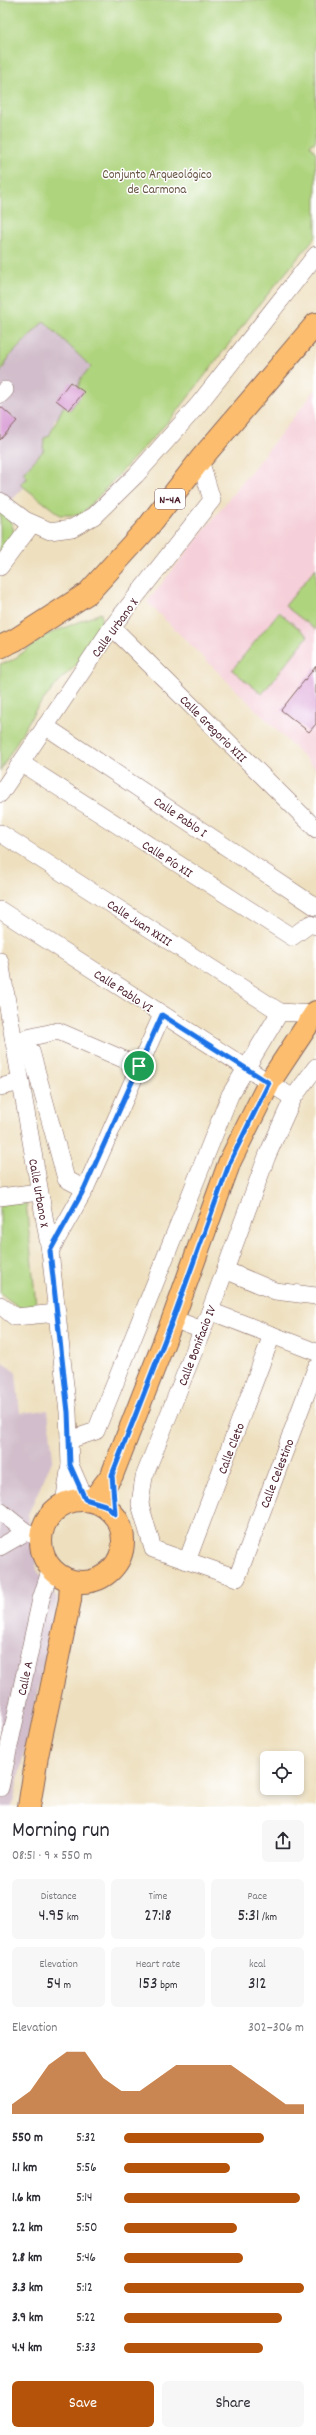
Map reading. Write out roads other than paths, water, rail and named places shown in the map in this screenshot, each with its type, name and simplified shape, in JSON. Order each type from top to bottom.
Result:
[{"type":"main road","name":"N-4A","points":[[0,647],[15,640],[88,593],[148,527],[200,460],[316,324]]},
{"type":"main road","points":[[115,1514],[112,1475],[173,1319],[230,1162],[269,1083],[315,1013]]},
{"type":"main road","points":[[80,1501],[105,1505],[115,1514],[121,1526],[124,1538],[123,1551],[117,1563],[108,1573],[97,1580],[84,1582],[71,1581],[51,1568],[33,1535],[44,1524],[52,1512],[80,1501],[112,1475]]},
{"type":"main road","points":[[29,1807],[37,1756],[70,1600],[71,1581]]},
{"type":"street","points":[[0,501],[32,524],[50,531],[64,531],[80,525],[97,513],[141,469],[198,406],[316,255]]},
{"type":"street","name":"Calle Urbano X","points":[[0,794],[112,627],[212,500],[200,460]]},
{"type":"street","points":[[0,567],[32,524]]},
{"type":"street","name":"Calle Gregorio XIII","points":[[112,627],[316,829]]},
{"type":"street","name":"Calle Pablo I","points":[[45,726],[316,907]]},
{"type":"street","name":"Calle Pío XII","points":[[21,763],[292,937],[310,924],[316,926]]},
{"type":"street","name":"Calle Juan XXIII","points":[[0,833],[280,1012]]},
{"type":"street","name":"Calle Pablo VI","points":[[0,910],[293,1098]]},
{"type":"street","name":"Calle Urbano X","points":[[0,961],[2,981],[14,1041],[50,1251],[68,1412],[70,1465],[80,1501]]},
{"type":"street","points":[[69,1440],[96,1431],[230,1095],[245,1068],[280,1012],[315,1013]]},
{"type":"street","points":[[50,1251],[84,1189],[162,1015]]},
{"type":"street","points":[[14,1041],[58,1031],[139,1066]]},
{"type":"street","name":"Calle Urbano X","points":[[14,1041],[31,1051],[66,1179],[84,1189]]},
{"type":"street","name":"Calle Bonifacio IV","points":[[237,1578],[152,1549],[140,1504],[144,1477],[210,1311],[267,1156],[293,1098],[316,1067]]},
{"type":"street","points":[[0,1087],[21,1082]]},
{"type":"street","points":[[0,1197],[39,1192]]},
{"type":"street","points":[[225,1270],[275,1291],[316,1296]]},
{"type":"street","points":[[0,1306],[15,1317],[57,1314]]},
{"type":"street","points":[[210,1311],[316,1352]]},
{"type":"street","points":[[173,1319],[202,1330]]},
{"type":"street","name":"Calle Cleto","points":[[187,1561],[272,1335]]},
{"type":"street","name":"Calle Celestino","points":[[237,1578],[316,1368]]},
{"type":"street","points":[[0,1512],[33,1535]]},
{"type":"street","points":[[0,1547],[33,1535]]},
{"type":"street","name":"Calle A","points":[[0,1788],[41,1599],[51,1568]]},
{"type":"park label","name":"Conjunto Arqueológico de Carmona","points":[[157,180]]}]
